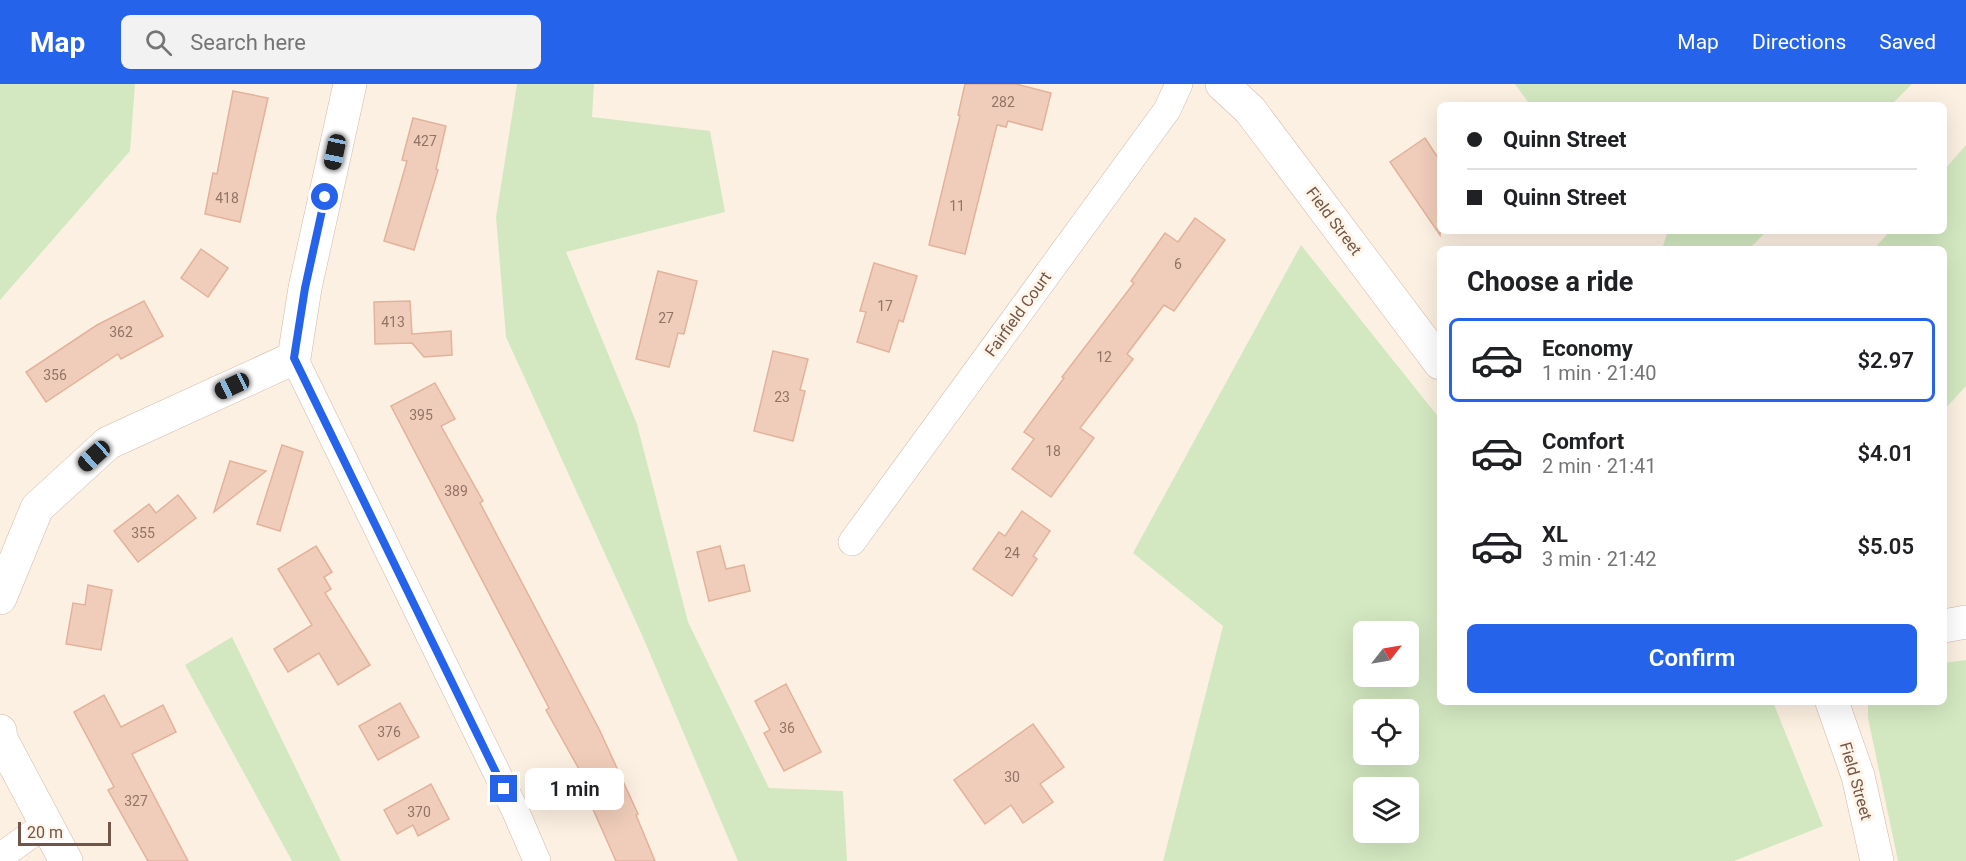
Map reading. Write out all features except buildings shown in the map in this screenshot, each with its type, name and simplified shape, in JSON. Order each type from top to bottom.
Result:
[{"type":"street","points":[[350,84],[305,288],[294,358],[515,810],[537,861]]},
{"type":"street","name":"Fairfield Court","points":[[852,542],[1167,110],[1179,84]]},
{"type":"street","name":"Field Street","points":[[1222,84],[1250,110],[1437,359]]},
{"type":"street","points":[[0,598],[37,508],[108,443],[294,358]]},
{"type":"street","points":[[1947,625],[1966,622]]},
{"type":"street","name":"Field Street","points":[[1833,705],[1858,776],[1877,861]]},
{"type":"street","points":[[0,731],[1,739],[66,861]]},
{"type":"street","points":[[0,857],[46,823]]},
{"type":"green space","points":[[0,84],[135,84],[130,151],[0,300]]},
{"type":"green space","points":[[517,84],[594,84],[592,117],[710,131],[725,212],[566,252],[637,424],[688,622],[769,788],[843,791],[847,861],[738,861],[642,635],[506,337],[496,217]]},
{"type":"green space","points":[[1515,84],[1912,84],[1894,102],[1528,102]]},
{"type":"green space","points":[[1966,145],[1966,386],[1947,407],[1947,246],[1877,246],[1887,234],[1947,234],[1947,167]]},
{"type":"green space","points":[[1667,234],[1764,234],[1752,246],[1663,246]]},
{"type":"green space","points":[[1301,245],[1437,415],[1437,705],[1774,705],[1823,826],[1734,861],[1163,861],[1223,626],[1133,553]]},
{"type":"green space","points":[[232,637],[341,861],[292,861],[185,665]]},
{"type":"green space","points":[[1966,660],[1966,861],[1898,861],[1868,718],[1868,705],[1947,705],[1947,663]]},
{"type":"route","points":[[325,197],[305,288],[294,358],[504,789]]}]
